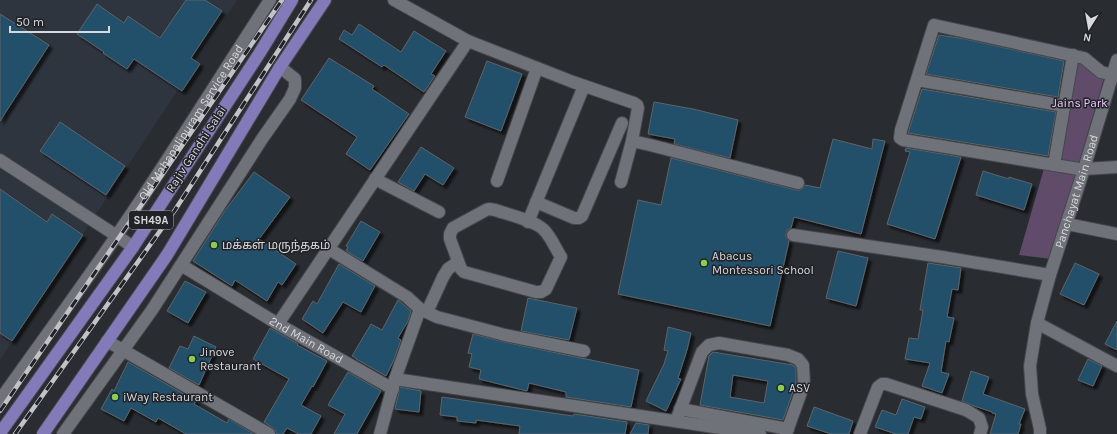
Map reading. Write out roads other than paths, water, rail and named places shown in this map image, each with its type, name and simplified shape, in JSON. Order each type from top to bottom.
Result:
[{"type":"main road","name":"Rajiv Gandhi Salai","points":[[0,433],[133,247],[259,54],[292,0]]},
{"type":"main road","name":"SH49A","points":[[43,434],[167,255],[280,67],[325,0]]},
{"type":"street","name":"Old Mahapalipuram Service Road","points":[[0,400],[117,236],[270,0]]},
{"type":"street","points":[[394,0],[468,41],[637,105],[638,108],[632,141],[621,182]]},
{"type":"street","points":[[1112,75],[1101,72],[1084,58],[934,25],[901,130],[900,138],[903,140],[1054,165],[1084,169],[1117,167]]},
{"type":"street","points":[[278,324],[468,41]]},
{"type":"street","points":[[1054,165],[1073,55]]},
{"type":"street","name":"Panchayat Main Road","points":[[1040,434],[1032,394],[1030,366],[1037,323],[1050,275],[1117,60]]},
{"type":"street","points":[[63,434],[152,310],[262,139],[290,99],[295,88],[295,79],[280,67]]},
{"type":"street","points":[[497,181],[537,68]]},
{"type":"street","points":[[917,80],[1065,106]]},
{"type":"street","points":[[528,222],[584,86]]},
{"type":"street","points":[[536,202],[574,218],[580,218],[622,123]]},
{"type":"street","points":[[632,141],[798,183]]},
{"type":"street","points":[[0,160],[133,247]]},
{"type":"street","points":[[375,179],[439,212]]},
{"type":"street","points":[[489,209],[528,222],[542,228],[546,232],[560,257],[546,289],[541,292],[536,292],[464,272],[461,269],[450,239],[450,234],[453,228],[489,209]]},
{"type":"street","points":[[1067,224],[1117,234]]},
{"type":"street","points":[[793,235],[1050,275]]},
{"type":"street","points":[[329,249],[407,297],[424,310],[438,317],[505,335],[584,351]]},
{"type":"street","points":[[380,434],[394,384],[424,310],[448,269],[458,262]]},
{"type":"street","name":"2nd Main Road","points":[[181,265],[278,324],[394,384]]},
{"type":"street","points":[[1037,323],[1117,366]]},
{"type":"street","points":[[107,341],[269,434]]},
{"type":"street","points":[[676,421],[680,409],[702,352],[709,344],[719,343],[788,355],[798,359],[803,365],[804,384],[787,431],[680,409]]},
{"type":"street","points":[[394,384],[676,421],[760,434]]},
{"type":"street","points":[[860,434],[878,388],[882,384],[966,410],[979,418],[982,427],[980,434]]},
{"type":"railway","points":[[0,411],[282,0]]},
{"type":"railway","points":[[15,434],[175,210],[311,0]]},
{"type":"place","name":"மக்கள் மருந்தகம்","points":[[214,245]]},
{"type":"place","name":"Abacus Montessori School","points":[[704,263]]},
{"type":"place","name":"Jinove Restaurant","points":[[192,359]]},
{"type":"place","name":"ASV","points":[[781,388]]},
{"type":"place","name":"iWay Restaurant","points":[[115,397]]},
{"type":"park label","name":"Jains Park","points":[[1080,103]]}]
